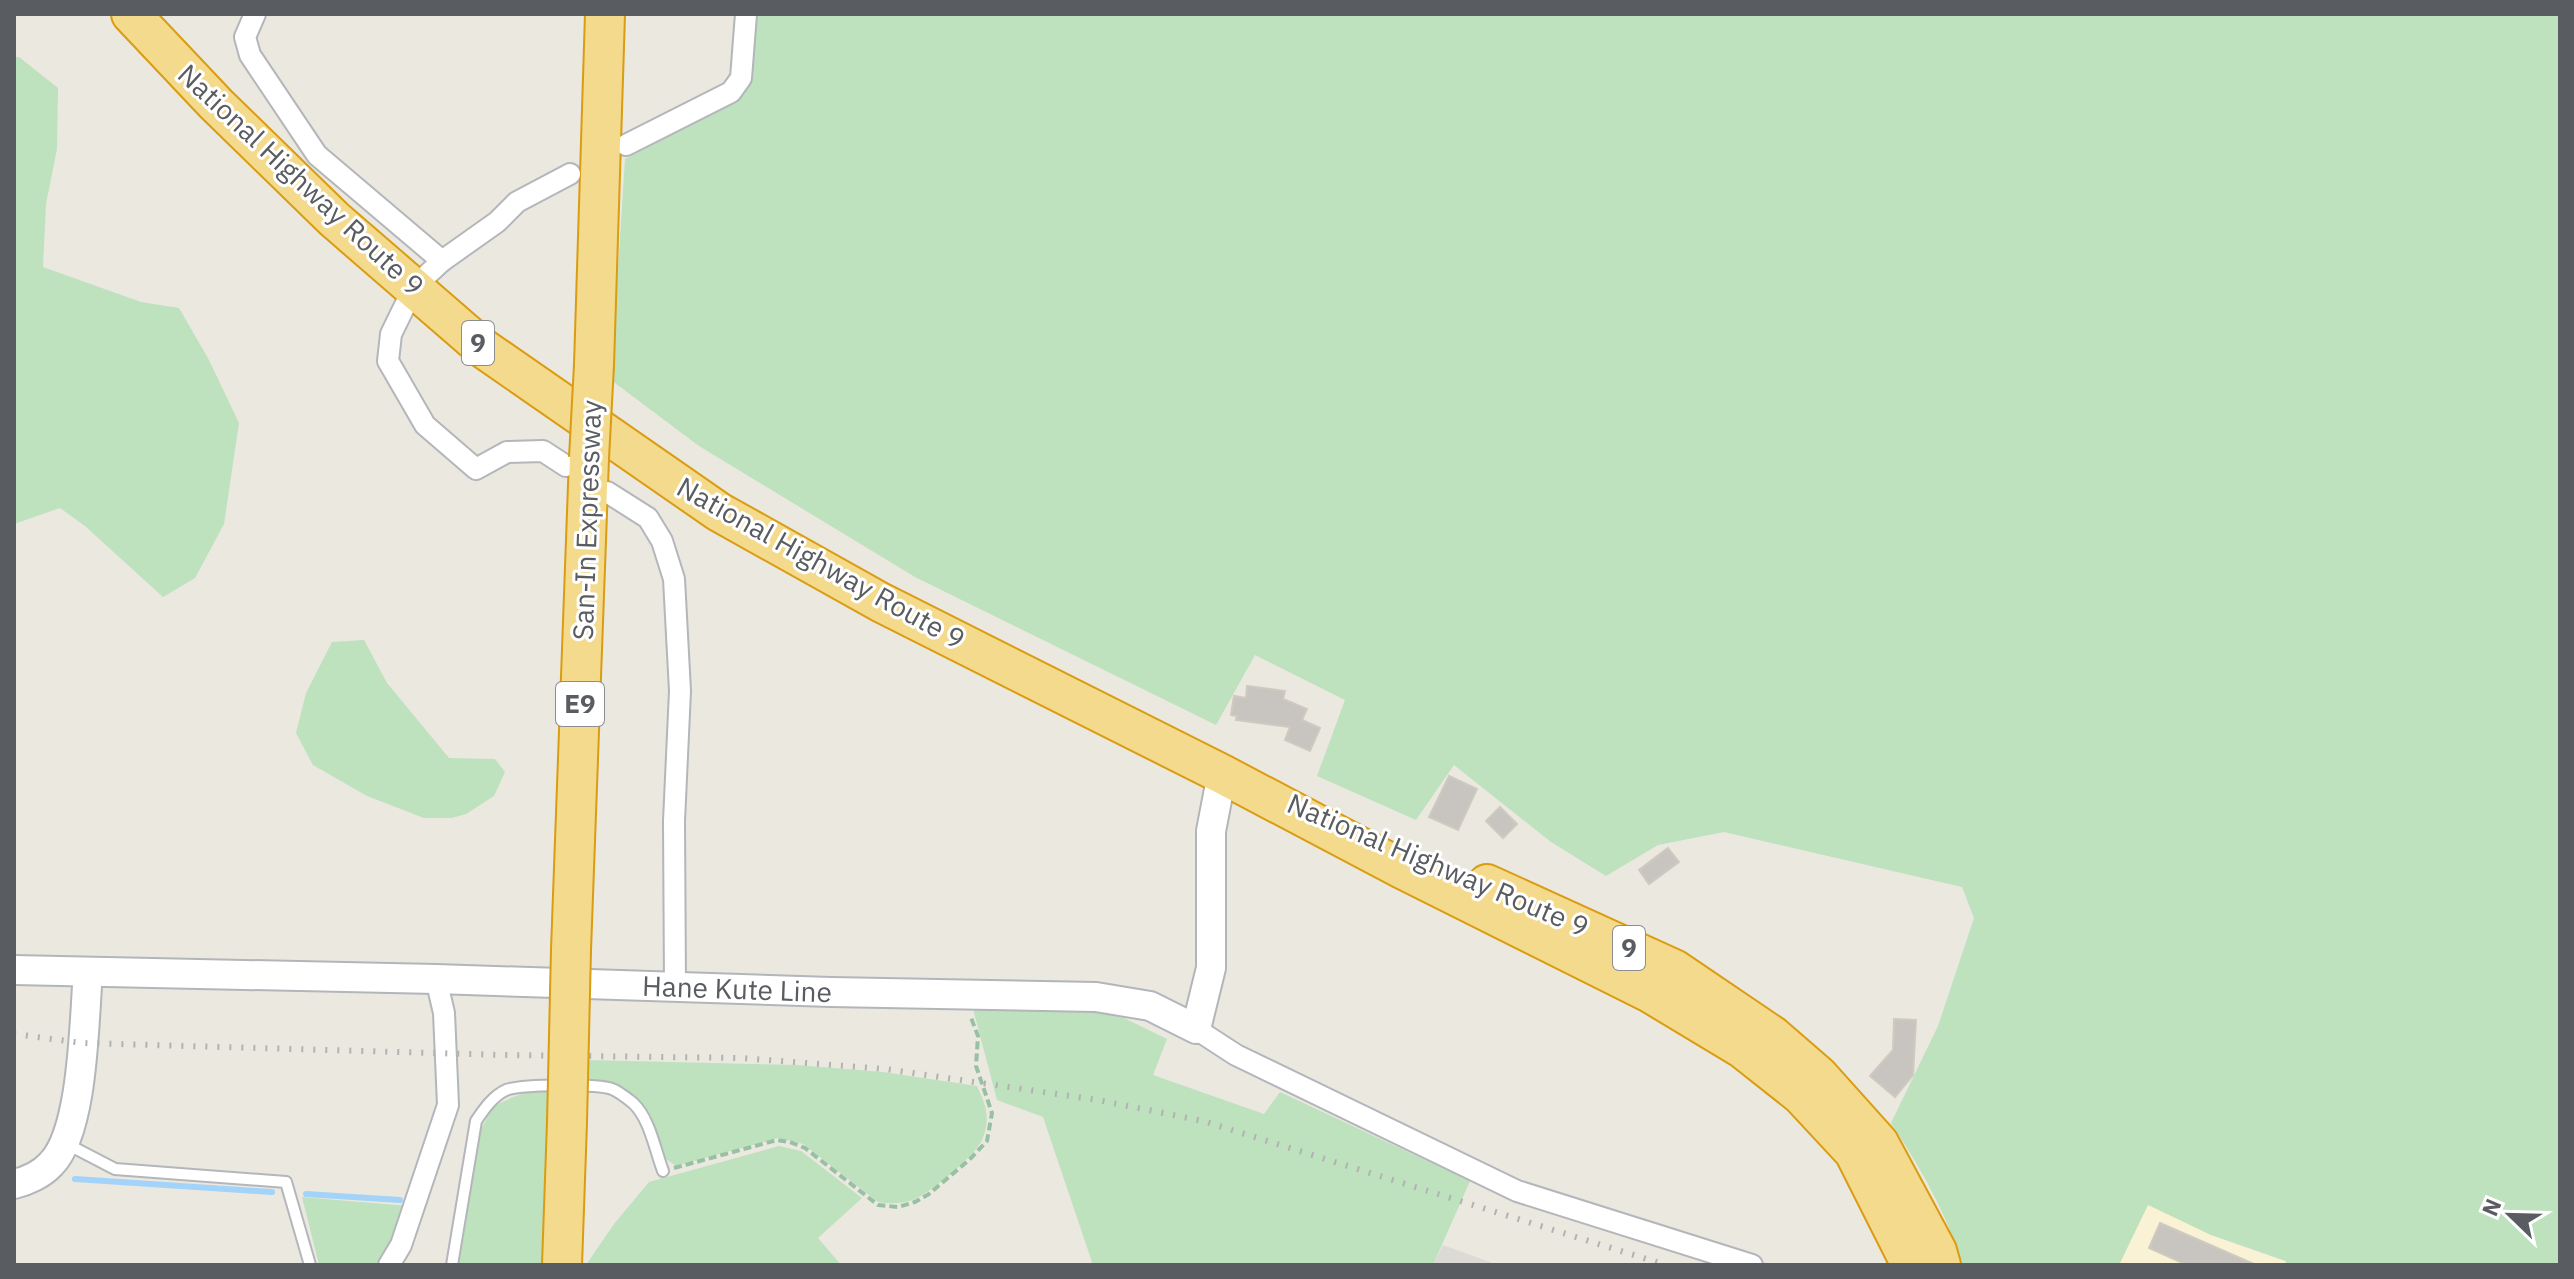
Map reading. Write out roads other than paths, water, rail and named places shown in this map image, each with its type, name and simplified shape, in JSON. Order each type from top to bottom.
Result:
[{"type":"highway","name":"National Highway Route 9","points":[[131,14],[216,104],[307,169],[334,219],[484,349],[719,512],[880,602],[1650,993],[1743,1049],[1801,1095],[1854,1152],[1925,1260]]},
{"type":"highway","name":"San-In Expressway","points":[[562,1265],[571,950],[577,462],[594,365],[585,179],[605,14]]},
{"type":"highway","points":[[585,179],[621,56],[622,14]]},
{"type":"main road","points":[[1196,1029],[1211,968],[1211,831],[1222,774]]},
{"type":"main road","name":"Hane Kute Line","points":[[14,970],[1096,997],[1150,1006],[1196,1029]]},
{"type":"main road","points":[[14,1184],[26,1182],[52,1163],[65,1142],[78,1089],[88,972]]},
{"type":"street","points":[[255,14],[245,37],[250,55],[307,169],[442,261]]},
{"type":"street","points":[[626,145],[731,92],[741,78],[746,14]]},
{"type":"street","points":[[577,462],[543,451],[507,452],[476,469],[425,425],[388,361],[391,334],[414,287],[442,261],[497,222],[517,202],[585,179]]},
{"type":"street","points":[[607,492],[648,518],[662,541],[674,579],[680,691],[674,821],[675,988]]},
{"type":"street","points":[[389,1265],[401,1245],[448,1105],[444,1013],[436,979]]},
{"type":"street","points":[[1196,1029],[1236,1055],[1517,1191],[1752,1265]]},
{"type":"lane","points":[[452,1265],[476,1121],[486,1106],[503,1091],[519,1086],[613,1089],[634,1105],[645,1120],[663,1171]]},
{"type":"lane","points":[[65,1142],[115,1169],[286,1182],[310,1265]]},
{"type":"waterway","points":[[75,1179],[272,1192]]},
{"type":"waterway","points":[[306,1194],[400,1200]]},
{"type":"railway","points":[[14,1034],[82,1043],[741,1058],[885,1069],[1098,1100],[1203,1121],[1666,1265]]}]
